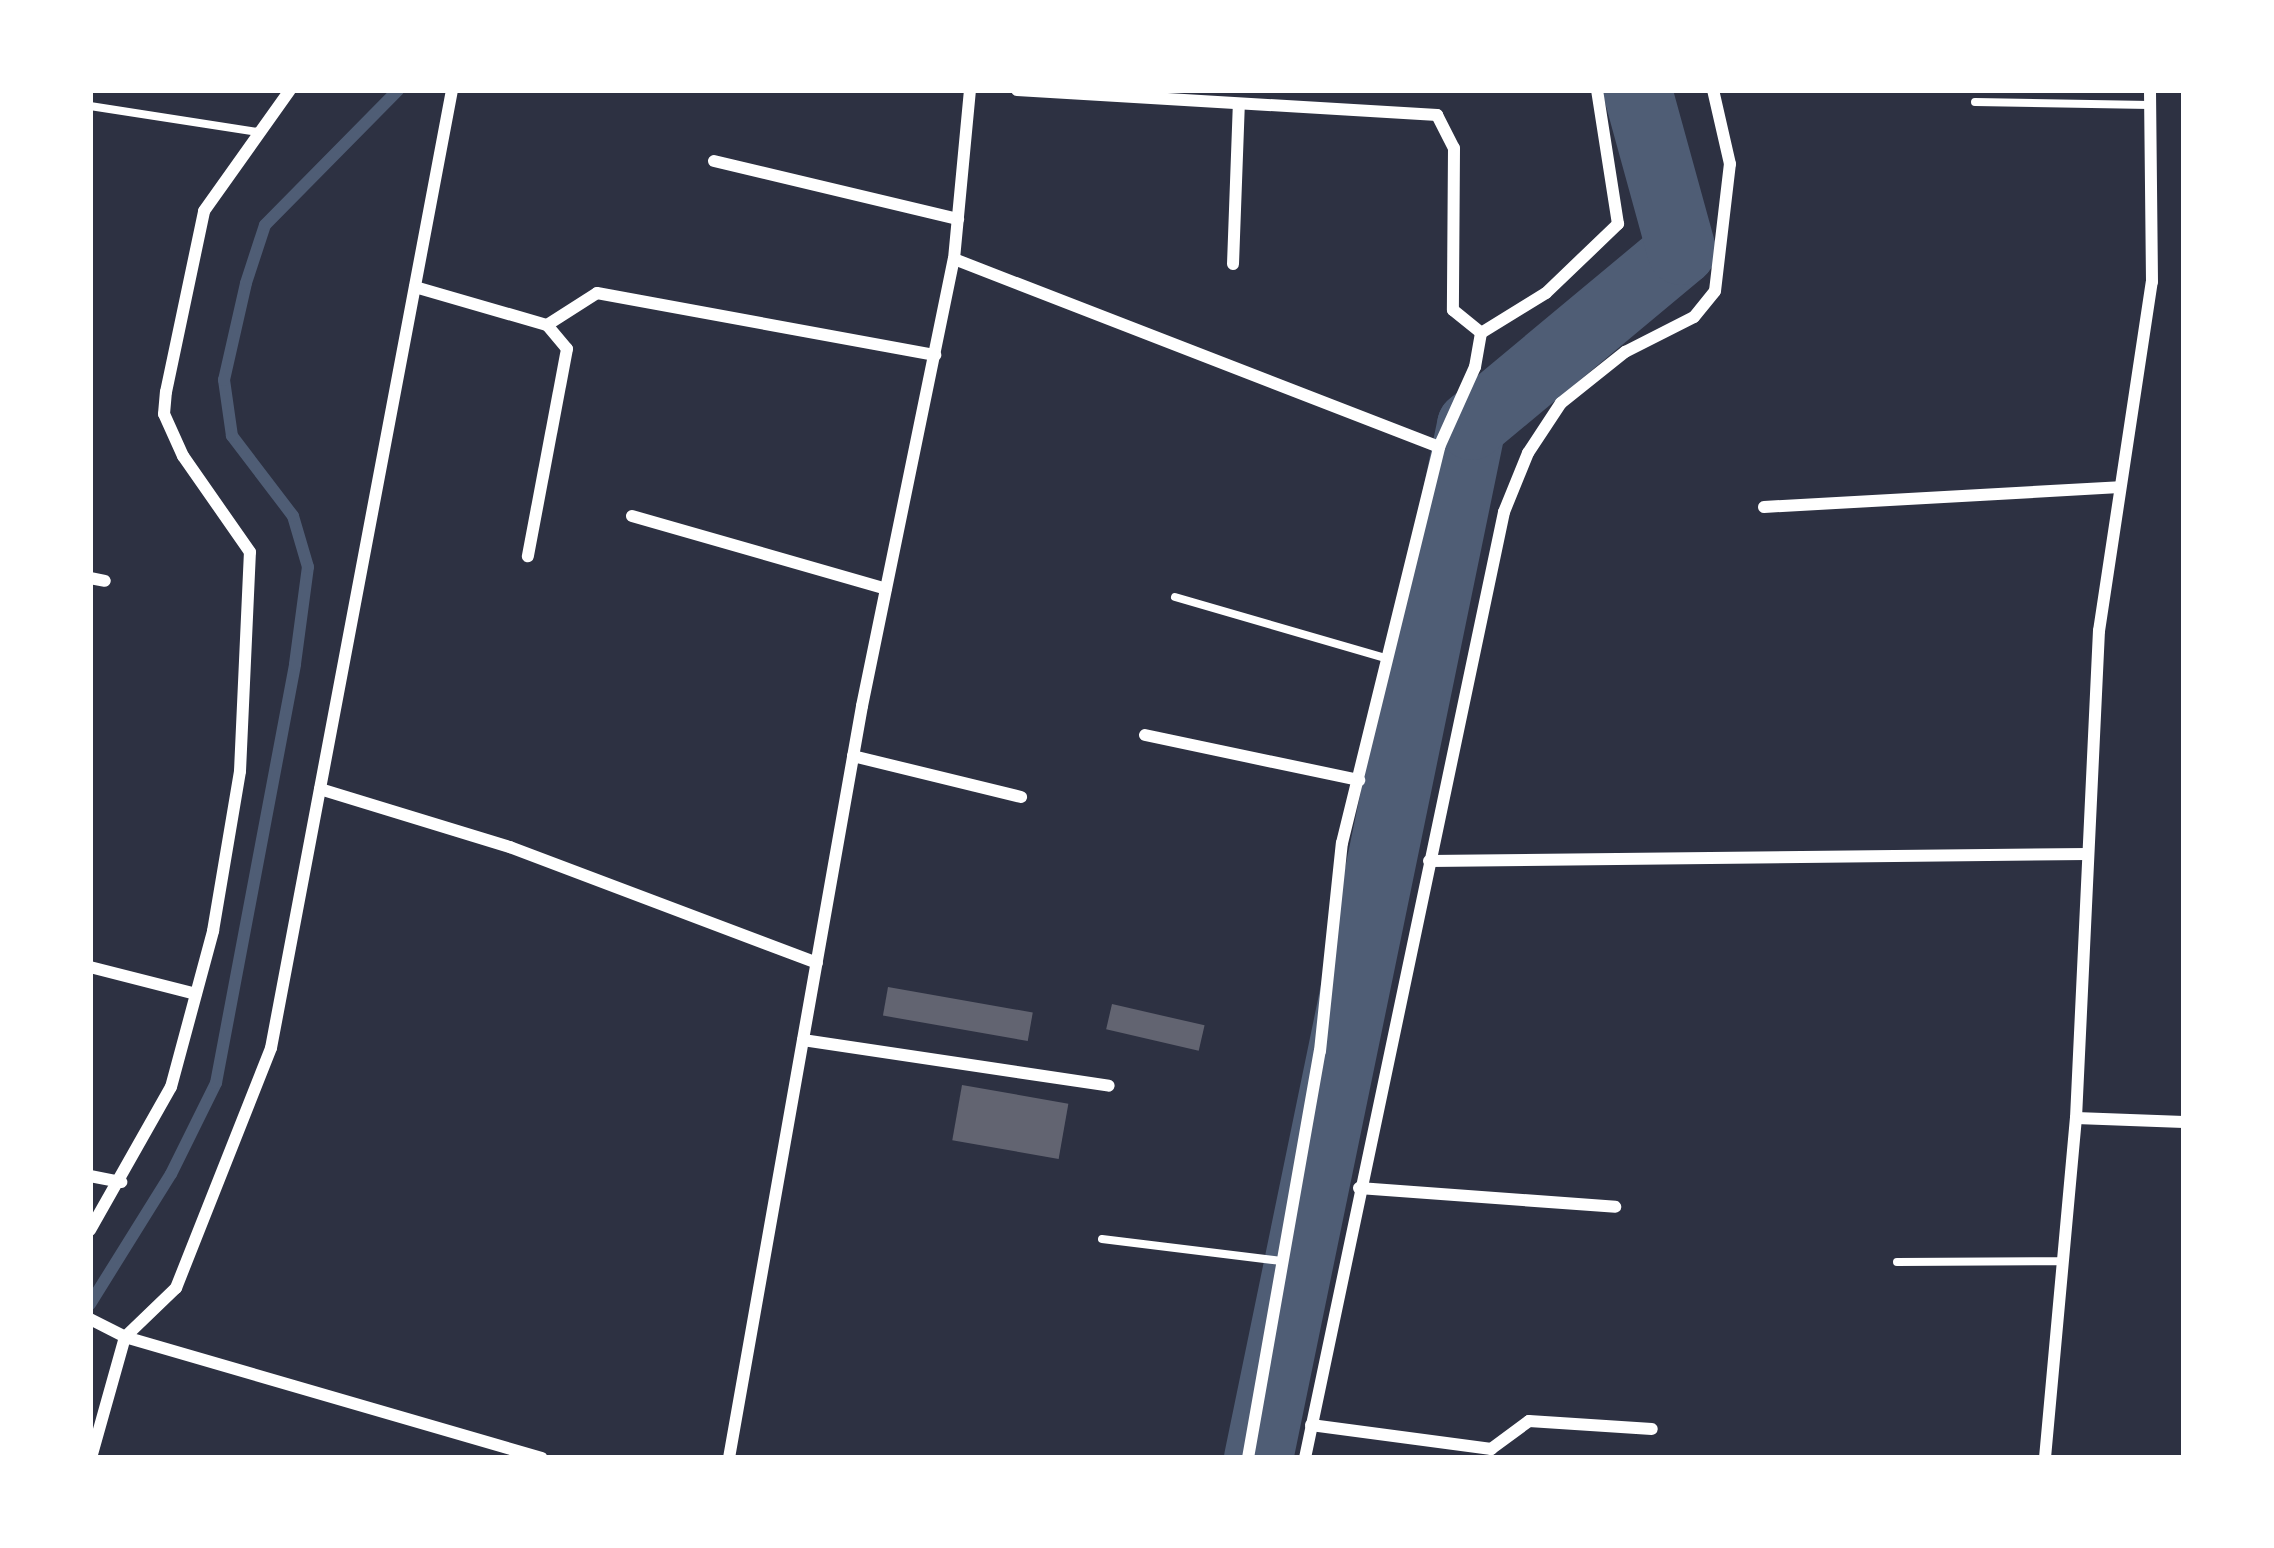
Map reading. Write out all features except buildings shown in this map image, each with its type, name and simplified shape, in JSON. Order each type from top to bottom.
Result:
[{"type":"street","points":[[90,1230],[171,1087],[196,994],[240,771],[250,552],[164,413],[204,211],[290,90]]},
{"type":"street","points":[[91,1458],[125,1337],[176,1288],[271,1048],[452,90]]},
{"type":"street","points":[[729,1458],[853,755],[954,259],[970,90]]},
{"type":"street","points":[[1017,90],[1437,115],[1454,148],[1453,310],[1481,333]]},
{"type":"street","points":[[1248,1458],[1320,1051],[1342,843],[1438,448],[1475,368],[1481,333],[1546,293],[1618,224],[1597,90]]},
{"type":"street","points":[[1305,1458],[1504,512],[1528,453],[1561,403],[1625,352],[1694,317],[1715,291],[1730,164],[1713,90]]},
{"type":"street","points":[[2045,1458],[2077,1118],[2098,631],[2152,282],[2150,98]]},
{"type":"street","points":[[1233,264],[1239,104]]},
{"type":"street","points":[[714,161],[958,219]]},
{"type":"street","points":[[954,259],[1438,448]]},
{"type":"street","points":[[415,286],[547,325],[567,350],[528,556]]},
{"type":"street","points":[[547,325],[597,293],[935,355]]},
{"type":"street","points":[[1764,507],[2119,487]]},
{"type":"street","points":[[632,516],[886,589]]},
{"type":"street","points":[[90,578],[106,581]]},
{"type":"street","points":[[1145,735],[1359,780]]},
{"type":"street","points":[[853,755],[1021,797]]},
{"type":"street","points":[[320,789],[510,847],[817,964]]},
{"type":"street","points":[[1429,860],[2088,854]]},
{"type":"street","points":[[90,967],[196,994]]},
{"type":"street","points":[[803,1040],[1108,1086]]},
{"type":"street","points":[[2077,1118],[2184,1122]]},
{"type":"street","points":[[90,1176],[121,1182]]},
{"type":"street","points":[[1359,1188],[1615,1207]]},
{"type":"street","points":[[90,1319],[125,1337],[542,1458]]},
{"type":"street","points":[[1311,1425],[1491,1449],[1529,1421],[1652,1429]]},
{"type":"lane","points":[[1975,102],[2150,98]]},
{"type":"lane","points":[[90,106],[260,132]]},
{"type":"lane","points":[[1175,597],[1389,660]]},
{"type":"lane","points":[[1102,1238],[1280,1261]]},
{"type":"lane","points":[[1897,1262],[2063,1261]]},
{"type":"waterway","points":[[90,1304],[171,1174],[216,1083],[295,664],[308,567],[293,516],[232,436],[224,380],[246,283],[265,225],[398,90]]},
{"type":"waterway","points":[[1258,1458],[1471,425],[1681,250],[1637,90]]}]
